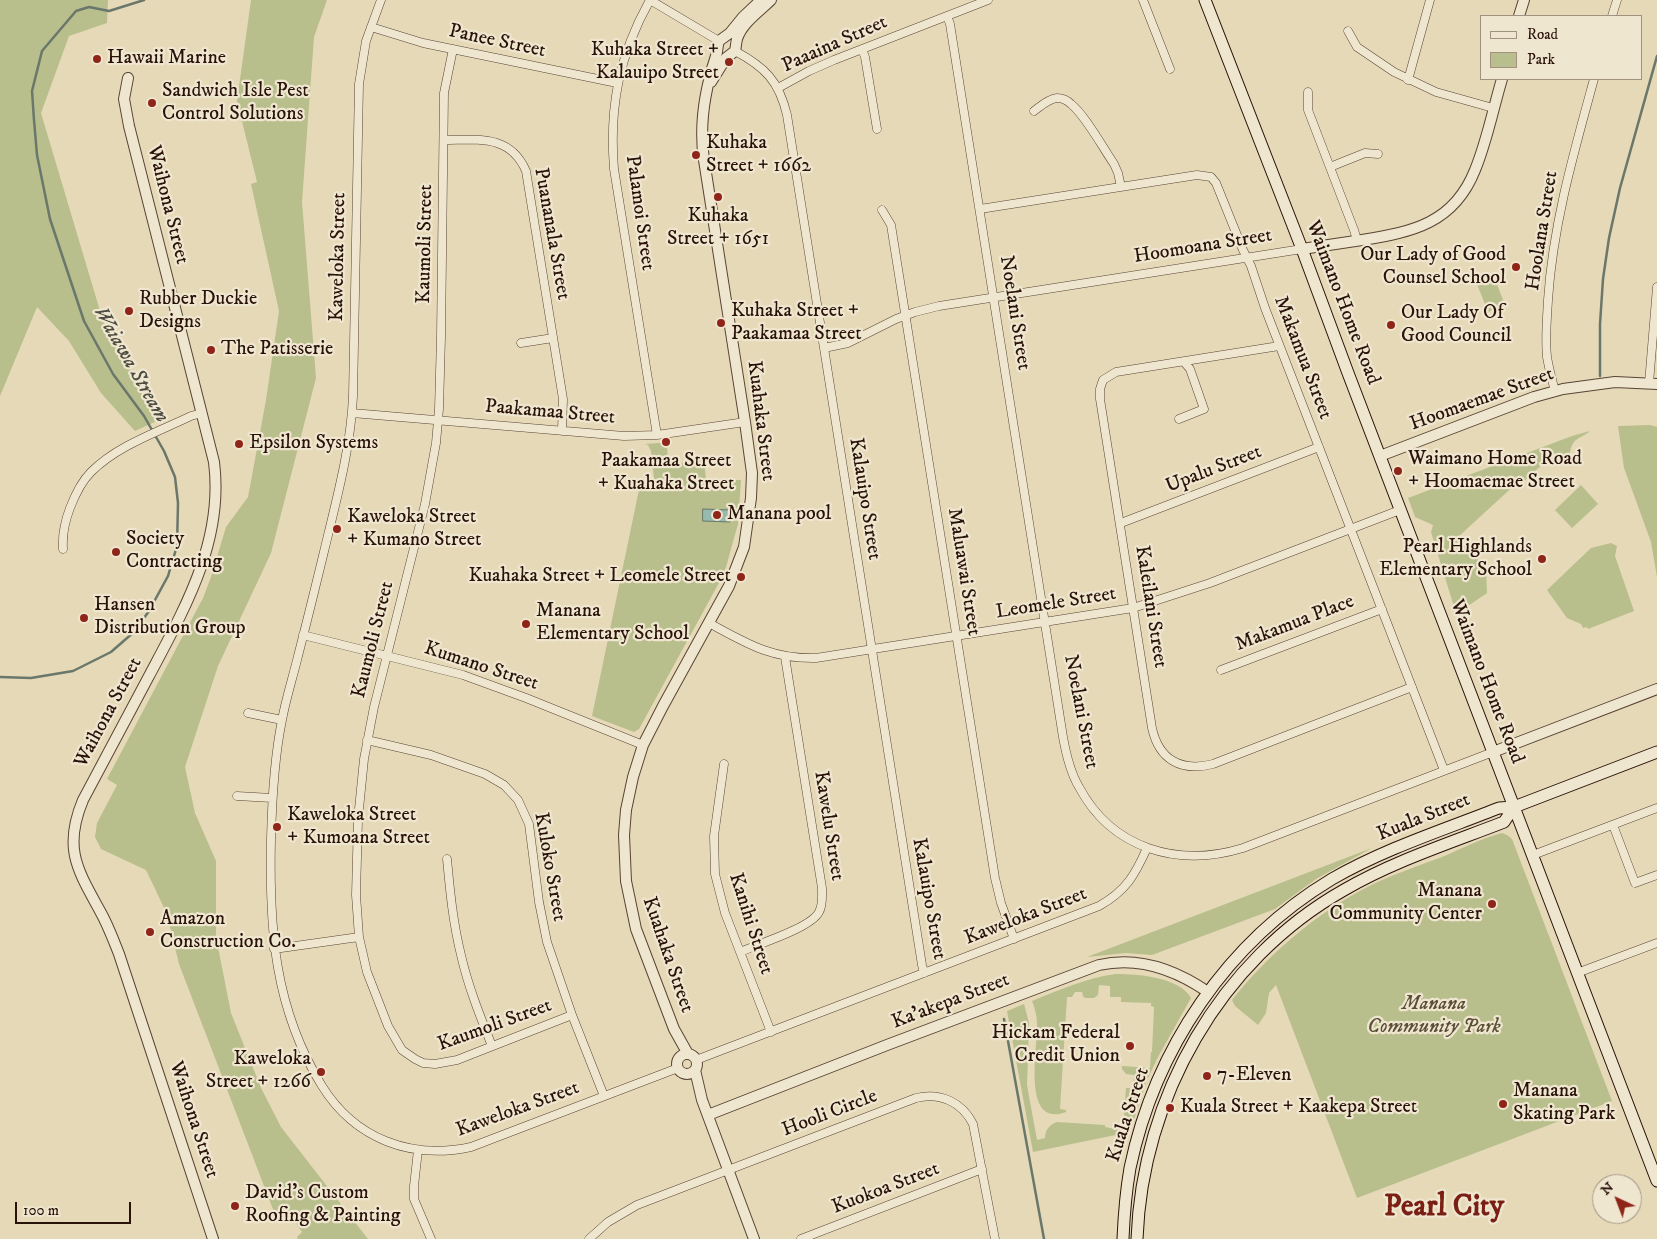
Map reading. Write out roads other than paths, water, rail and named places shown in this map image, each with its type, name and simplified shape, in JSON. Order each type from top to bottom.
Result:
[{"type":"main road","name":"Waimano Home Road","points":[[1204,0],[1302,249],[1657,1181]]},
{"type":"main road","points":[[1514,807],[1657,752]]},
{"type":"main road","name":"Kuala Street","points":[[1123,1239],[1126,1192],[1130,1169],[1140,1129],[1152,1093],[1168,1058],[1190,1018],[1208,992],[1236,959],[1256,938],[1295,905],[1332,880],[1396,848],[1499,808],[1514,807]]},
{"type":"main road","name":"Kuala Street","points":[[1137,1239],[1141,1188],[1154,1133],[1174,1081],[1185,1056],[1202,1027],[1241,975],[1270,944],[1304,916],[1325,902],[1381,870],[1504,822],[1514,807]]},
{"type":"main road","points":[[1208,992],[1220,1001]]},
{"type":"main road","points":[[1140,1129],[1154,1133]]},
{"type":"street","name":"Kaweloka Street","points":[[382,0],[371,27],[361,63],[358,95],[352,413],[344,472],[282,720],[272,798],[271,913],[274,950],[279,977],[293,1024],[312,1068],[325,1091],[342,1112],[366,1130],[386,1141],[418,1150],[440,1151],[471,1146],[1087,911],[1118,894],[1131,879],[1146,848]]},
{"type":"street","points":[[650,0],[720,42],[732,38],[733,50],[722,54],[720,42]]},
{"type":"street","name":"Palamoi Street","points":[[650,0],[629,44],[617,83],[612,145],[614,169],[657,435]]},
{"type":"street","name":"Kuahaka Street","points":[[754,1239],[636,929],[626,881],[624,849],[626,810],[633,777],[643,745],[729,586],[744,547],[748,526],[752,498],[752,473],[702,147],[703,115],[711,68],[720,42],[761,0]]},
{"type":"street","name":"Kuahaka Street","points":[[709,85],[721,64],[733,50],[740,32],[771,0]]},
{"type":"street","name":"Paaaina Street","points":[[778,88],[809,71],[988,0]]},
{"type":"street","points":[[1143,0],[1170,69]]},
{"type":"street","points":[[1408,80],[1430,0]]},
{"type":"street","points":[[1519,15],[1524,0]]},
{"type":"street","points":[[1612,15],[1616,0]]},
{"type":"street","name":"Noelani Street","points":[[947,16],[950,24],[980,209],[1065,744],[1074,778],[1098,815],[1117,831],[1146,848],[1182,856],[1228,853],[1657,689]]},
{"type":"street","name":"Panee Street","points":[[371,27],[407,39],[617,83]]},
{"type":"street","points":[[1348,31],[1357,47],[1379,64],[1408,80],[1436,92],[1494,108]]},
{"type":"street","name":"Kaumoli Street","points":[[453,49],[444,93],[438,420],[425,504],[367,740],[361,779],[356,895],[359,937],[367,972],[380,1008],[402,1050],[415,1060],[429,1064],[457,1060],[572,1015]]},
{"type":"street","points":[[862,49],[865,57],[876,130]]},
{"type":"street","name":"Kalauipo Street","points":[[733,50],[763,68],[778,88],[787,115],[924,973]]},
{"type":"street","name":"Waihona Street","points":[[128,78],[124,100],[129,126],[214,462],[215,509],[202,562],[189,600],[83,800],[75,822],[74,855],[81,877],[111,934],[132,990],[213,1239]]},
{"type":"street","name":"Hoomoana Street","points":[[824,348],[848,343],[906,315],[939,306],[1409,231],[1434,220],[1455,202],[1464,191],[1476,170],[1502,80]]},
{"type":"street","name":"Hoolana Street","points":[[1555,391],[1547,358],[1546,336],[1552,253],[1570,166],[1594,80]]},
{"type":"street","points":[[1308,92],[1308,110],[1357,240]]},
{"type":"street","points":[[1034,111],[1048,100],[1055,98],[1062,99],[1071,104],[1079,112],[1114,164],[1121,187]]},
{"type":"street","name":"Puananala Street","points":[[444,140],[494,141],[509,148],[520,158],[523,164],[528,179],[563,399],[562,430]]},
{"type":"street","points":[[1330,167],[1365,153],[1378,154]]},
{"type":"street","name":"Makamua Street","points":[[980,209],[1197,175],[1211,177],[1220,190],[1247,258],[1279,346],[1444,770]]},
{"type":"street","name":"Maluawai Street","points":[[882,210],[892,225],[995,878],[1001,903],[1014,939]]},
{"type":"street","points":[[1653,383],[1657,287]]},
{"type":"street","points":[[521,343],[553,338]]},
{"type":"street","name":"Kaleilani Street","points":[[1279,346],[1116,372],[1102,380],[1100,399],[1152,728],[1156,742],[1169,758],[1184,766],[1194,767],[1213,764],[1412,687]]},
{"type":"street","points":[[1179,419],[1204,409],[1190,369],[1184,362]]},
{"type":"street","name":"Hoomaemae Street","points":[[1380,456],[1499,410],[1555,391],[1601,383],[1653,383]]},
{"type":"street","name":"Paakamaa Street","points":[[352,413],[624,436],[657,435],[745,422]]},
{"type":"street","points":[[63,548],[62,538],[66,518],[78,490],[92,471],[115,453],[191,416],[202,414]]},
{"type":"street","name":"Upalu Street","points":[[1120,523],[1319,447]]},
{"type":"street","name":"Leomele Street","points":[[709,623],[757,648],[785,657],[816,658],[957,637],[1134,608],[1210,583],[1400,510]]},
{"type":"street","name":"Makamua Place","points":[[1221,670],[1382,609]]},
{"type":"street","name":"Kumano Street","points":[[303,635],[463,675],[643,745]]},
{"type":"street","name":"Kawelu Street","points":[[740,952],[796,929],[808,922],[819,913],[822,903],[822,888],[785,657]]},
{"type":"street","points":[[248,713],[282,720]]},
{"type":"street","name":"Kuloko Street","points":[[367,740],[431,755],[485,774],[504,785],[518,800],[529,824],[538,902],[547,942],[572,1015],[604,1096]]},
{"type":"street","name":"Kanihi Street","points":[[724,764],[715,817],[713,859],[718,888],[721,901],[771,1032]]},
{"type":"street","points":[[236,796],[272,798]]},
{"type":"street","points":[[1533,855],[1657,808]]},
{"type":"street","points":[[1613,825],[1635,883],[1657,875]]},
{"type":"street","points":[[446,859],[461,956],[492,1046]]},
{"type":"street","points":[[274,950],[359,937]]},
{"type":"street","points":[[1577,973],[1657,944]]},
{"type":"street","name":"Ka'akepa Street","points":[[708,1115],[887,1045],[1098,966],[1121,962],[1148,965],[1182,976],[1208,992]]},
{"type":"street","name":"Hooli Circle","points":[[589,1239],[608,1222],[626,1210],[916,1098],[929,1096],[938,1096],[950,1100],[968,1114],[974,1128],[995,1239]]},
{"type":"street","points":[[418,1150],[414,1199],[431,1239]]},
{"type":"street","name":"Kuokoa Street","points":[[801,1239],[982,1169]]},
{"type":"water","name":"Manana pool","points":[[703,509],[730,510],[730,522],[703,521]]},
{"type":"waterway","name":"Waiawa Stream","points":[[0,677],[31,678],[73,671],[111,652],[134,632],[149,611],[168,576],[177,546],[178,503],[175,477],[164,451],[144,416],[113,374],[84,321],[50,219],[37,155],[32,91],[42,51],[76,11],[89,7],[109,11],[144,0]]},
{"type":"waterway","points":[[1600,376],[1600,324],[1603,279],[1609,238],[1620,188],[1657,56]]},
{"type":"waterway","points":[[1004,1019],[1044,1239]]},
{"type":"place","name":"Hawaii Marine","points":[[97,59]]},
{"type":"place","name":"Kuhaka Street + Kalauipo Street","points":[[729,62]]},
{"type":"place","name":"Sandwich Isle Pest Control Solutions","points":[[152,103]]},
{"type":"place","name":"Kuhaka Street + 1662","points":[[696,155]]},
{"type":"place","name":"Kuhaka Street + 1651","points":[[718,197]]},
{"type":"place","name":"Our Lady of Good Counsel School","points":[[1516,267]]},
{"type":"place","name":"Rubber Duckie Designs","points":[[129,311]]},
{"type":"place","name":"Kuhaka Street + Paakamaa Street","points":[[721,323]]},
{"type":"place","name":"Our Lady Of Good Council","points":[[1391,325]]},
{"type":"place","name":"The Patisserie","points":[[211,350]]},
{"type":"place","name":"Paakamaa Street + Kuahaka Street","points":[[666,442]]},
{"type":"place","name":"Epsilon Systems","points":[[239,444]]},
{"type":"place","name":"Waimano Home Road + Hoomaemae Street","points":[[1398,471]]},
{"type":"place","name":"Manana pool","points":[[717,515]]},
{"type":"place","name":"Kaweloka Street + Kumano Street","points":[[337,529]]},
{"type":"place","name":"Society Contracting","points":[[116,552]]},
{"type":"place","name":"Pearl Highlands Elementary School","points":[[1542,559]]},
{"type":"place","name":"Kuahaka Street + Leomele Street","points":[[741,577]]},
{"type":"place","name":"Hansen Distribution Group","points":[[84,618]]},
{"type":"place","name":"Manana Elementary School","points":[[526,624]]},
{"type":"place","name":"Kaweloka Street + Kumoana Street","points":[[277,827]]},
{"type":"place","name":"Manana Community Center","points":[[1492,904]]},
{"type":"place","name":"Amazon Construction Co.","points":[[150,932]]},
{"type":"place","name":"Hickam Federal Credit Union","points":[[1130,1046]]},
{"type":"place","name":"Kaweloka Street + 1266","points":[[321,1072]]},
{"type":"place","name":"7-Eleven","points":[[1207,1076]]},
{"type":"place","name":"Manana Skating Park","points":[[1503,1104]]},
{"type":"place","name":"Kuala Street + Kaakepa Street","points":[[1170,1108]]},
{"type":"place","name":"David's Custom Roofing & Painting","points":[[235,1206]]},
{"type":"district","name":"Pearl City","points":[[1444,1209]]},
{"type":"park label","name":"Manana Community Park","points":[[1434,1016]]}]
